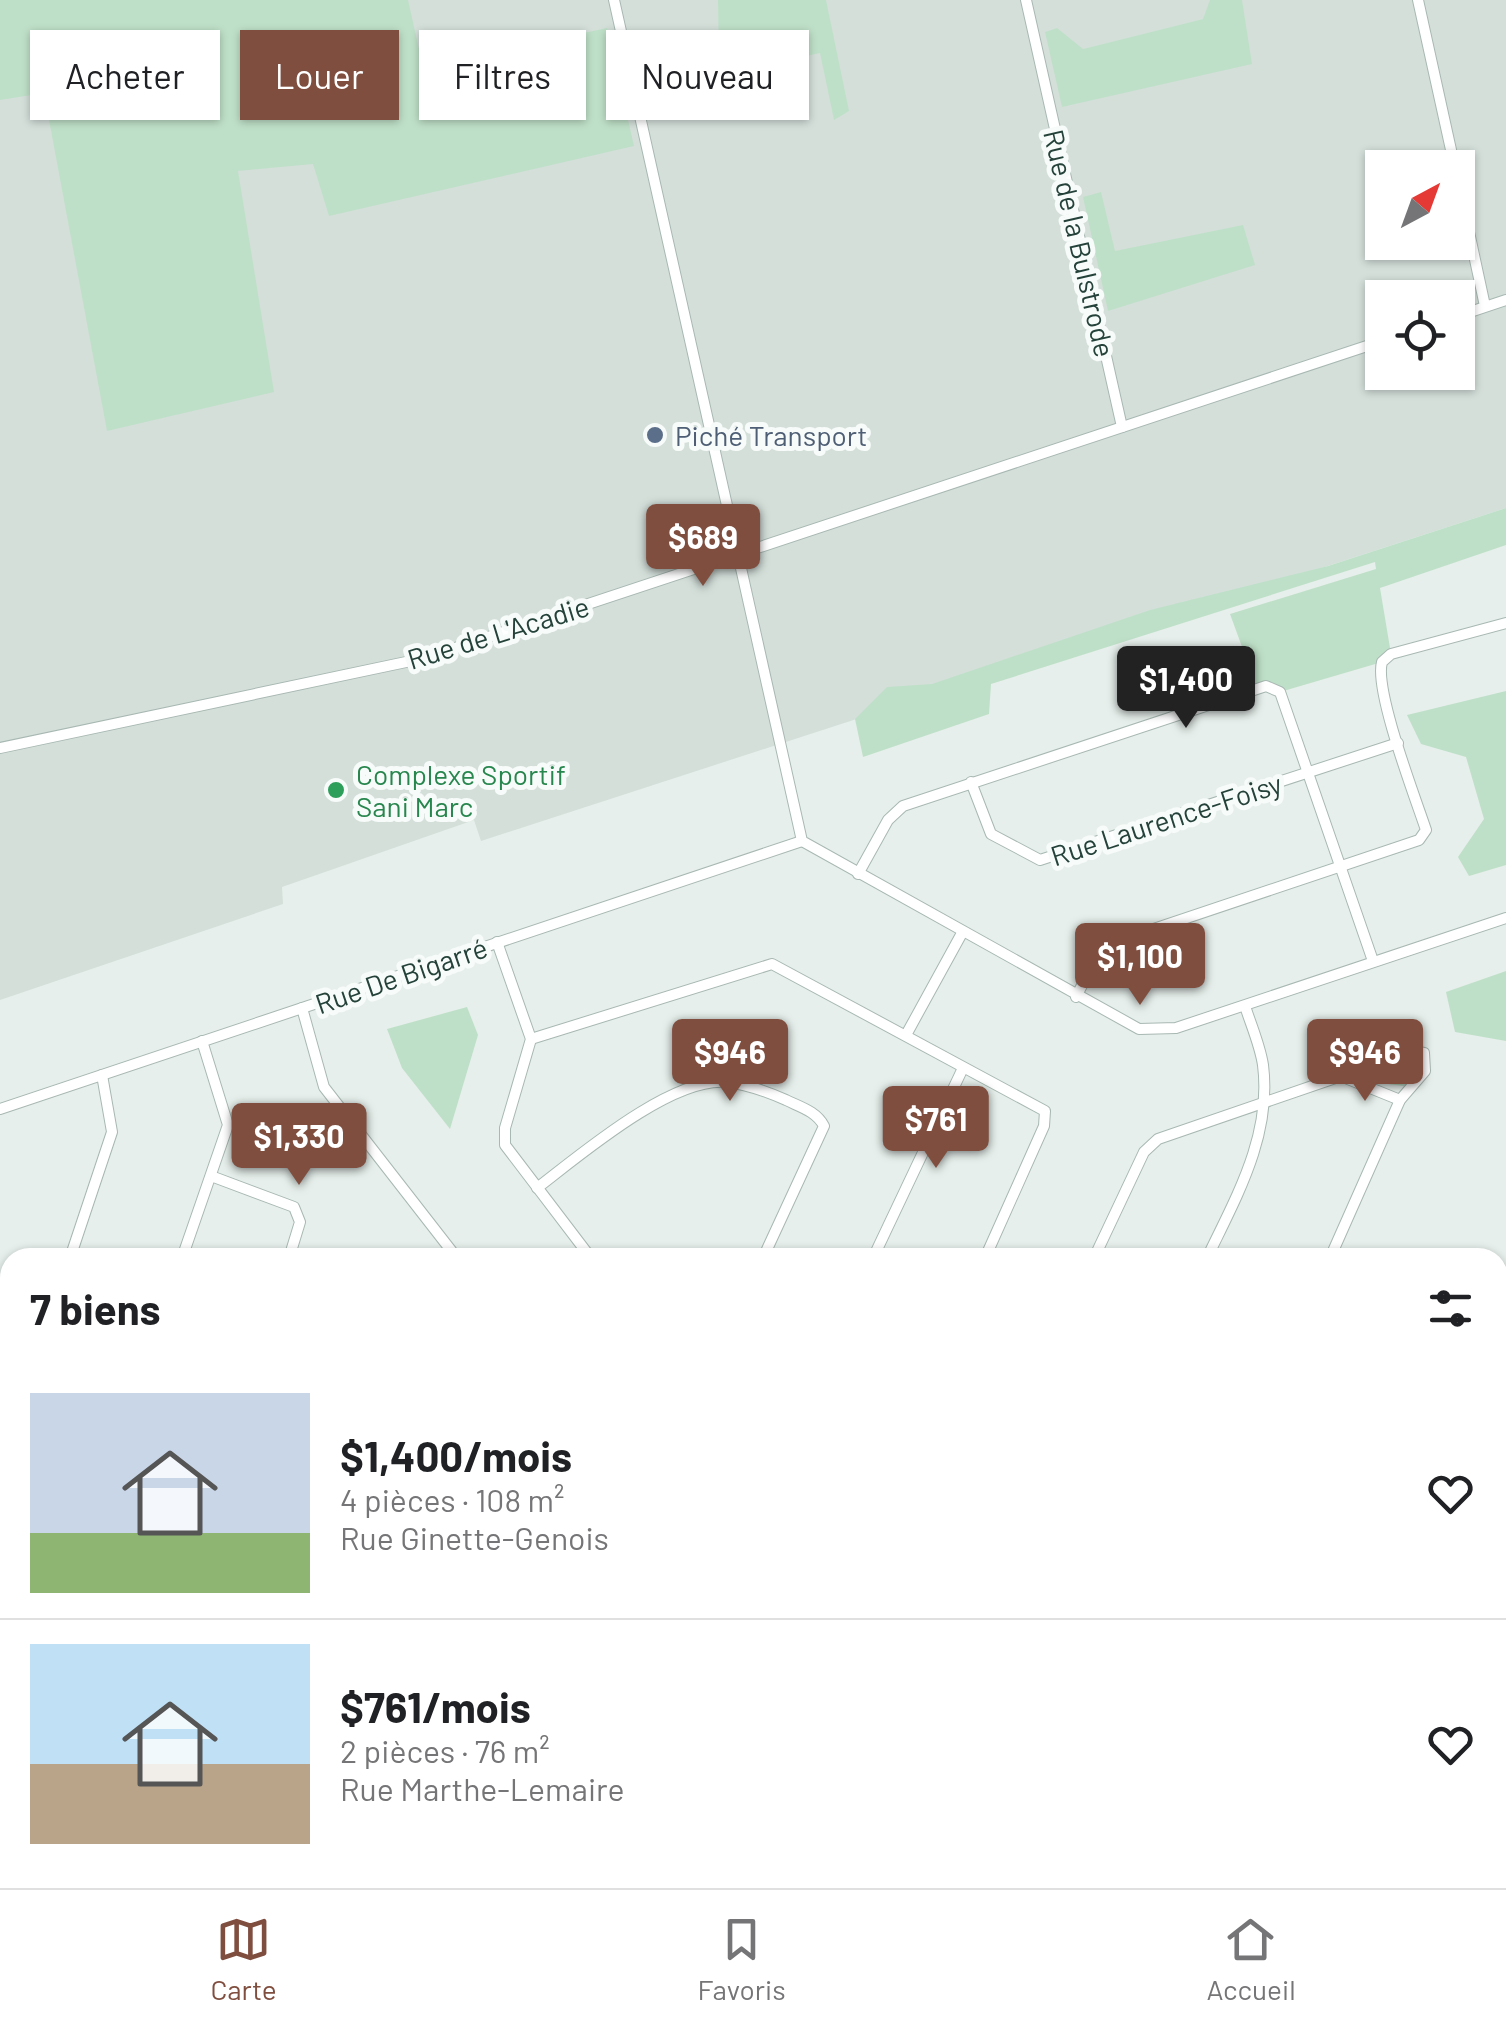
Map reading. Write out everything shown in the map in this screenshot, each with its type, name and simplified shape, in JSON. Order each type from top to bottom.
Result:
[{"type":"street","points":[[614,0],[802,841],[1076,997],[1128,1024],[1152,1030],[1245,1006],[1506,918]]},
{"type":"street","name":"Rue de la Bulstrode","points":[[1026,0],[1122,427]]},
{"type":"street","points":[[1418,0],[1450,150]]},
{"type":"street","points":[[1475,260],[1485,306]]},
{"type":"street","points":[[1475,310],[1506,300]]},
{"type":"street","name":"Rue de L'Acadie","points":[[0,748],[425,658],[1365,346]]},
{"type":"street","points":[[1076,997],[1096,960],[1112,942],[1340,869],[1424,836],[1426,830],[1380,676],[1386,657],[1506,623]]},
{"type":"street","points":[[858,874],[894,812],[971,782],[1266,686],[1280,692],[1374,962]]},
{"type":"street","name":"Rue Laurence-Foisy","points":[[971,782],[992,834],[1040,860],[1398,743]]},
{"type":"street","name":"Rue De Bigarré","points":[[0,1109],[802,841]]},
{"type":"street","points":[[906,1034],[962,934]]},
{"type":"street","points":[[498,942],[531,1039],[504,1136],[508,1151],[583,1248]]},
{"type":"street","points":[[531,1039],[772,964],[1045,1111],[1044,1126],[989,1248]]},
{"type":"street","points":[[1212,1248],[1250,1168],[1262,1104],[1263,1067],[1245,1006]]},
{"type":"street","points":[[302,1008],[324,1087],[449,1248]]},
{"type":"street","points":[[186,1248],[228,1125],[202,1042]]},
{"type":"street","points":[[1099,1248],[1149,1145],[1414,1051],[1424,1053],[1425,1070],[1400,1100],[1334,1248]]},
{"type":"street","points":[[878,1248],[963,1068]]},
{"type":"street","points":[[73,1248],[112,1132],[102,1074]]},
{"type":"street","points":[[1342,1076],[1371,1084],[1400,1100]]},
{"type":"street","points":[[537,1188],[624,1120],[661,1101],[725,1082],[775,1096],[811,1112],[824,1126],[768,1248]]},
{"type":"street","points":[[211,1176],[294,1207],[300,1222],[292,1248]]},
{"type":"shaded area","points":[[0,0],[1506,0],[1506,508],[481,841],[474,820],[282,887],[283,904],[0,1000]]},
{"type":"green space","points":[[0,0],[408,0],[419,49],[419,120],[586,120],[586,32],[607,28],[606,120],[628,120],[634,146],[329,216],[313,164],[238,171],[274,392],[107,431],[49,120],[220,120],[220,30],[30,30],[30,95],[0,100]]},
{"type":"green space","points":[[718,0],[826,0],[849,111],[834,120],[820,53],[809,55],[809,30],[719,30]]},
{"type":"green space","points":[[1210,0],[1242,0],[1252,64],[1062,107],[1045,32],[1057,28],[1083,49],[1203,19]]},
{"type":"green space","points":[[1101,192],[1115,251],[1243,225],[1255,265],[1108,311],[1083,197]]},
{"type":"green space","points":[[1506,508],[1506,545],[1380,588],[1391,654],[1382,662],[1280,692],[1257,688],[1230,614],[1376,569],[1375,562],[991,684],[989,714],[863,757],[855,719],[887,687],[932,684],[1150,610],[1328,566]]},
{"type":"green space","points":[[1506,691],[1506,865],[1469,876],[1458,857],[1484,819],[1466,757],[1421,744],[1407,715]]},
{"type":"green space","points":[[1506,971],[1506,1041],[1455,1032],[1446,992]]},
{"type":"green space","points":[[467,1007],[478,1035],[450,1129],[402,1068],[387,1029]]},
{"type":"green space","points":[[1419,1055],[1423,1066],[1404,1086],[1388,1084],[1378,1076],[1380,1066]]},
{"type":"place","name":"Piché Transport","points":[[655,435]]},
{"type":"place","name":"Complexe Sportif Sani Marc","points":[[336,790]]}]
